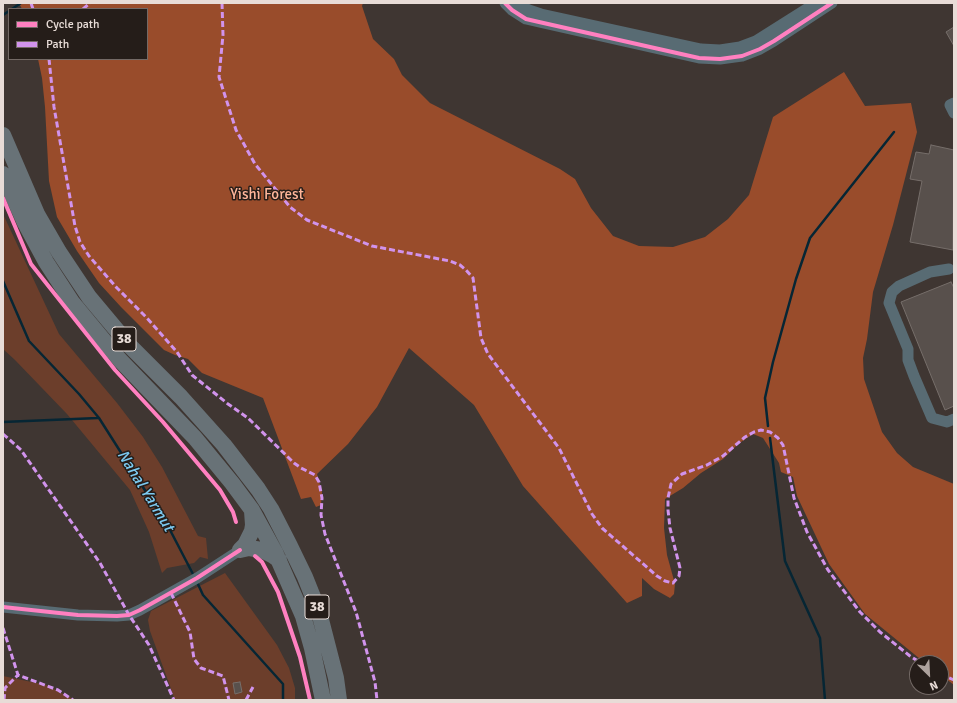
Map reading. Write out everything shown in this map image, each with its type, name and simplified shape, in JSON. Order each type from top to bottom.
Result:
[{"type":"highway","name":"38","points":[[3,135],[38,214],[59,252],[89,297],[130,346],[182,397],[224,445],[258,489],[271,509],[305,577],[319,612],[336,678],[339,700]]},
{"type":"highway","name":"38","points":[[3,174],[28,229],[46,262],[72,302],[120,360],[195,438],[252,510],[279,561],[303,616],[314,654],[323,700]]},
{"type":"highway","points":[[240,550],[245,545],[252,531],[252,510]]},
{"type":"highway","points":[[240,550],[249,548],[262,550],[272,555],[279,561]]},
{"type":"street","points":[[505,3],[512,10],[526,19],[699,58],[720,59],[742,56],[760,49],[832,3]]},
{"type":"street","points":[[516,3],[541,14],[701,49],[720,50],[740,47],[756,41],[816,3]]},
{"type":"street","points":[[954,103],[950,105],[954,113]]},
{"type":"street","points":[[952,267],[930,272],[899,286],[892,292],[889,303],[908,349],[908,360],[932,418],[947,422],[954,419]]},
{"type":"street","points":[[3,607],[78,615],[117,616],[130,614],[197,578],[240,550]]},
{"type":"shaded area","points":[[3,214],[59,334],[117,403],[143,437],[162,467],[198,536],[206,538],[208,559],[200,557],[194,563],[167,568],[162,573],[149,532],[130,490],[67,414],[3,349]]},
{"type":"shaded area","points":[[225,573],[277,645],[289,668],[295,688],[295,700],[175,700],[150,631],[148,620],[151,611]]},
{"type":"shaded area","points":[[3,676],[46,685],[75,700],[3,700]]},
{"type":"green space","name":"Yishi Forest","points":[[19,3],[363,3],[362,6],[373,39],[394,59],[402,75],[430,103],[560,169],[575,179],[591,208],[613,236],[639,246],[673,247],[705,237],[728,219],[749,195],[773,117],[844,72],[865,106],[911,103],[917,132],[893,225],[873,292],[863,358],[864,379],[882,432],[897,453],[913,467],[954,484],[954,685],[949,681],[949,655],[915,655],[865,614],[829,564],[797,496],[793,477],[781,472],[779,463],[763,438],[753,434],[738,444],[723,459],[665,499],[664,528],[667,555],[675,584],[674,594],[670,598],[654,589],[642,578],[642,596],[627,603],[523,486],[474,405],[409,348],[377,407],[348,444],[317,474],[322,492],[321,505],[316,507],[311,497],[301,499],[263,398],[202,373],[188,359],[164,350],[99,283],[77,251],[57,217],[49,181],[45,107],[38,60],[148,60],[148,8],[22,8]]},
{"type":"building","points":[[954,27],[954,46],[946,32]]},
{"type":"building","points":[[931,145],[954,150],[953,250],[910,242],[922,181],[910,179],[916,152],[929,154]]},
{"type":"building","points":[[951,282],[954,288],[954,406],[945,410],[901,302]]},
{"type":"building","points":[[240,682],[242,692],[235,694],[233,683]]},
{"type":"waterway","points":[[14,8],[21,3]]},
{"type":"waterway","points":[[3,15],[8,12]]},
{"type":"waterway","points":[[768,426],[765,398],[773,362],[796,279],[810,238],[894,132]]},
{"type":"waterway","name":"Nahal Yarmut","points":[[3,281],[29,341],[79,394],[99,418],[169,528],[194,576]]},
{"type":"waterway","points":[[3,422],[98,418]]},
{"type":"waterway","points":[[770,438],[785,561],[820,638],[825,700]]},
{"type":"waterway","name":"Nahal Yarmut","points":[[197,582],[203,595],[283,684],[283,700]]},
{"type":"marked path","points":[[31,3],[33,8]]},
{"type":"marked path","points":[[84,8],[90,3]]},
{"type":"marked path","points":[[222,3],[223,35],[219,77],[236,130],[255,164],[290,207],[307,220],[372,246],[450,261],[460,265],[466,270],[473,278],[481,338],[488,354],[559,448],[592,514],[602,528],[657,576],[665,581],[673,583],[679,576],[680,568],[670,528],[668,510],[668,498],[671,484],[682,474],[707,465],[723,456],[745,437],[754,432],[761,430],[770,432],[778,438],[783,445],[794,498],[807,532],[828,570],[860,612],[880,632],[909,655]]},
{"type":"marked path","points":[[49,60],[54,107],[75,226],[80,242],[89,256],[117,288],[147,318],[177,352],[192,375],[248,418],[294,463],[315,475],[319,482],[322,498],[321,515],[325,534],[356,612],[375,682],[377,700]]},
{"type":"marked path","points":[[3,434],[21,450],[100,563],[129,615],[149,645],[174,700]]},
{"type":"marked path","points":[[171,593],[190,632],[194,659],[201,668],[223,676],[229,700]]},
{"type":"marked path","points":[[3,628],[18,675],[58,690],[73,700]]},
{"type":"marked path","points":[[4,700],[5,688],[18,675]]},
{"type":"marked path","points":[[949,678],[954,680]]},
{"type":"marked path","points":[[246,700],[253,687]]},
{"type":"cycle path","points":[[505,3],[512,10],[526,19],[699,58],[720,59],[742,56],[760,49],[832,3]]},
{"type":"cycle path","points":[[3,198],[31,264],[115,370],[163,422],[220,490],[233,512],[236,522]]},
{"type":"cycle path","points":[[3,607],[78,615],[129,615],[197,578],[240,550]]},
{"type":"cycle path","points":[[255,556],[262,562],[278,592],[300,657],[310,700]]}]
